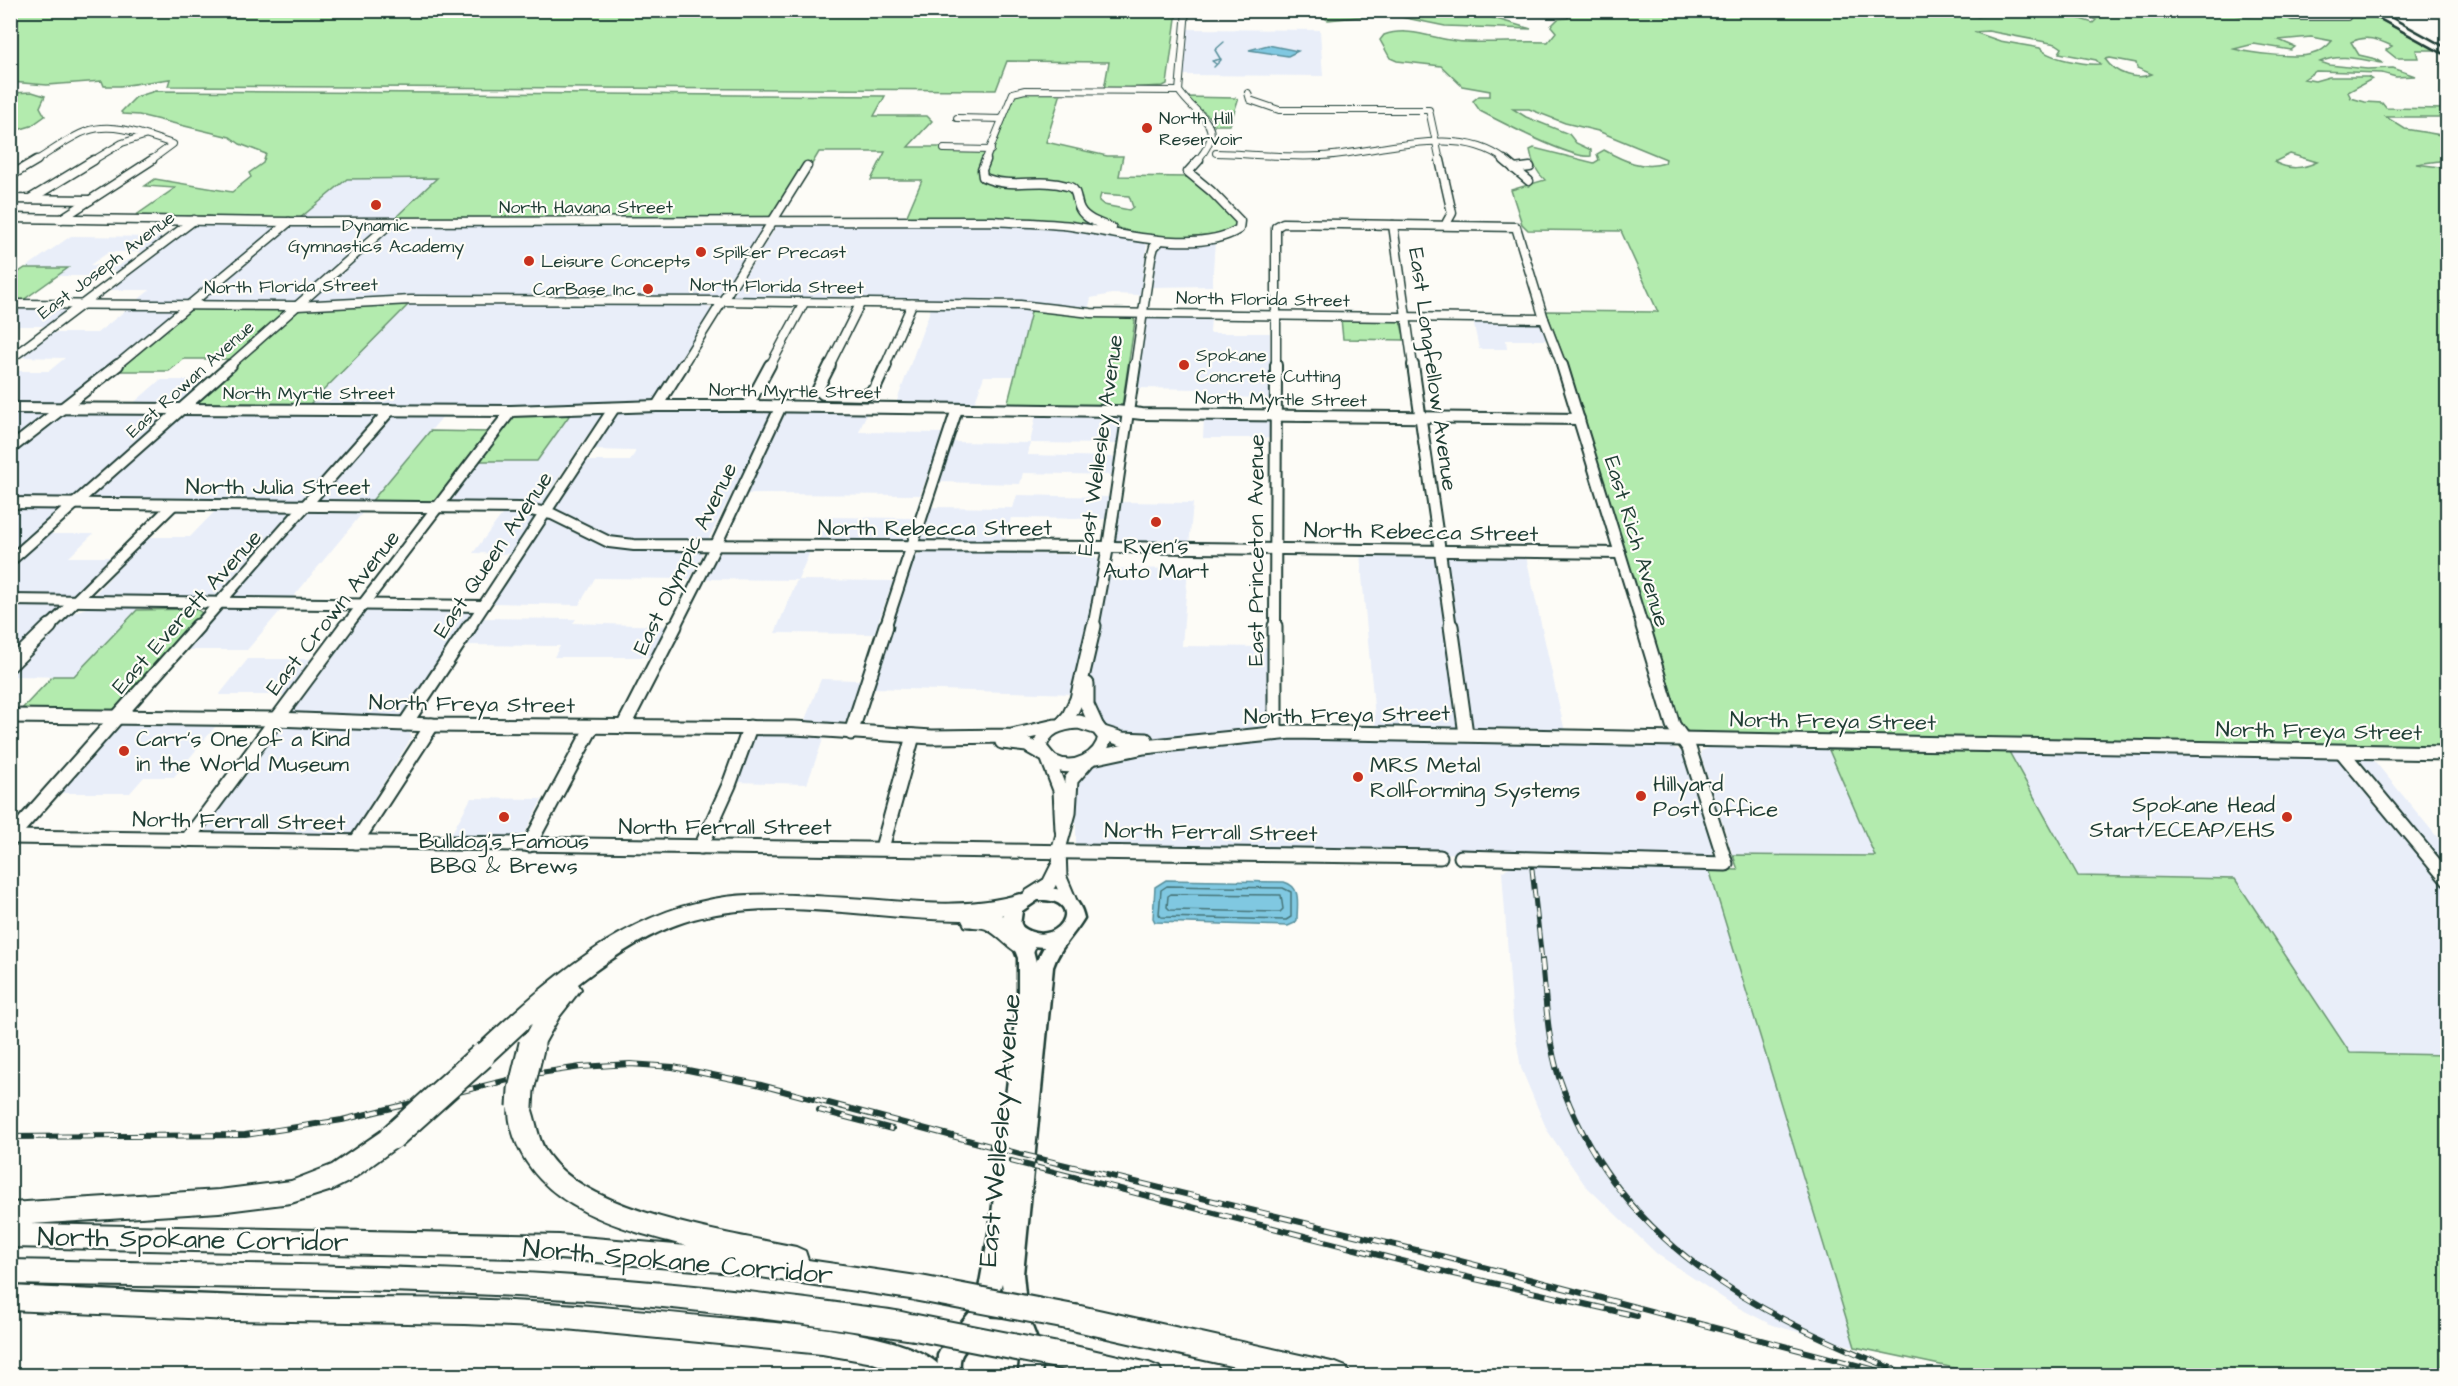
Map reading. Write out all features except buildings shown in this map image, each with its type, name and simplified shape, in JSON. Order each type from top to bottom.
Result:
[{"type":"highway","points":[[10,1214],[219,1201],[291,1192],[323,1182],[341,1173],[392,1137],[547,996],[592,960],[648,928],[695,911],[729,905],[770,903],[981,911],[1024,899]]},
{"type":"highway","points":[[917,1288],[664,1228],[585,1199],[551,1176],[525,1136],[520,1107],[521,1090],[532,1044],[550,1011],[563,995],[602,962],[636,941],[694,918],[732,911],[771,910],[948,918],[999,922],[1018,936]]},
{"type":"highway","name":"North Spokane Corridor","points":[[10,1235],[559,1247],[733,1261],[917,1288],[1076,1318],[1336,1376]]},
{"type":"highway","name":"North Spokane Corridor","points":[[10,1272],[445,1282],[582,1288],[745,1302],[913,1327],[1149,1376]]},
{"type":"highway","points":[[10,1298],[304,1310],[540,1315],[662,1324],[868,1349],[900,1355],[933,1376]]},
{"type":"highway","points":[[868,1349],[891,1347],[912,1351],[935,1361],[947,1376]]},
{"type":"main road","points":[[2369,10],[2445,50]]},
{"type":"main road","points":[[1053,894],[1067,900],[1072,905],[1075,918],[1067,931],[1058,937],[1036,941],[1018,936],[1011,914],[1024,899],[1053,894]]},
{"type":"main road","name":"East Wellesley Avenue","points":[[1029,1376],[1031,1360],[1016,1314],[1012,1274],[1040,1009],[1040,977],[1047,954],[1067,931]]},
{"type":"main road","name":"East Wellesley Avenue","points":[[947,1376],[950,1357],[984,1307],[996,1262],[1027,996],[1027,969],[1018,936]]},
{"type":"main road","points":[[966,1335],[992,1326],[1010,1330],[1025,1341]]},
{"type":"street","points":[[1148,240],[1091,219],[1081,210],[1077,192],[1070,187],[987,180],[982,176],[982,170],[1008,100],[1016,92],[1074,89],[1179,91],[1186,10]]},
{"type":"street","points":[[2282,10],[2292,17],[2347,16],[2336,10]]},
{"type":"street","points":[[2308,10],[2320,17]]},
{"type":"street","name":"North Havana Street","points":[[10,218],[289,222],[1022,222],[1080,228],[1159,242],[1223,237],[1237,232],[1240,227],[1238,218],[1188,172],[1207,150],[1211,142],[1212,130],[1206,118],[1184,99],[1179,91]]},
{"type":"street","name":"East Longfellow Avenue","points":[[1248,93],[1250,100],[1264,107],[1279,110],[1429,110],[1452,213],[1447,222]]},
{"type":"street","points":[[957,118],[1002,119]]},
{"type":"street","points":[[10,176],[86,131],[99,128],[113,127],[173,144],[172,147],[61,219]]},
{"type":"street","points":[[30,200],[122,143],[144,136]]},
{"type":"street","points":[[1216,153],[1334,155],[1402,143],[1469,145],[1488,149],[1528,181]]},
{"type":"street","points":[[944,149],[990,150]]},
{"type":"street","points":[[657,406],[807,166]]},
{"type":"street","points":[[1514,169],[1530,167]]},
{"type":"street","points":[[10,199],[90,200]]},
{"type":"street","name":"East Joseph Avenue","points":[[10,358],[194,220]]},
{"type":"street","points":[[10,449],[60,409],[73,402],[289,222]]},
{"type":"street","name":"East Rowan Avenue","points":[[10,561],[392,222]]},
{"type":"street","points":[[1393,225],[1447,222]]},
{"type":"street","name":"East Rich Avenue","points":[[1447,222],[1465,227],[1516,227],[1544,319],[1557,349],[1673,725],[1690,752],[1726,864],[1461,857]]},
{"type":"street","name":"East Princeton Avenue","points":[[1275,732],[1276,226],[1278,224],[1393,225]]},
{"type":"street","name":"East Longfellow Avenue","points":[[1393,225],[1466,734]]},
{"type":"street","name":"East Wellesley Avenue","points":[[1058,725],[1076,708],[1083,664],[1088,657],[1108,547],[1152,252],[1159,242]]},
{"type":"street","name":"North Florida Street","points":[[10,304],[297,306],[411,300],[723,301],[1020,305],[1091,313],[1544,319]]},
{"type":"street","points":[[748,406],[804,303]]},
{"type":"street","points":[[860,304],[818,389],[823,394],[866,395],[876,389],[912,304]]},
{"type":"street","name":"North Myrtle Street","points":[[10,408],[511,411],[657,406],[781,406],[1275,416],[1579,419]]},
{"type":"street","name":"East Olympic Avenue","points":[[623,727],[715,547],[781,406]]},
{"type":"street","name":"East Queen Avenue","points":[[405,724],[614,408]]},
{"type":"street","points":[[851,733],[957,409]]},
{"type":"street","points":[[257,420],[267,410]]},
{"type":"street","name":"East Everett Avenue","points":[[11,837],[390,411]]},
{"type":"street","name":"East Crown Avenue","points":[[187,840],[275,719],[511,411]]},
{"type":"street","name":"North Julia Street","points":[[10,503],[438,506],[520,508],[545,512]]},
{"type":"street","points":[[10,665],[173,505]]},
{"type":"street","name":"North Rebecca Street","points":[[545,512],[586,532],[619,544],[715,547],[1108,547],[1620,552]]},
{"type":"street","points":[[10,600],[483,606]]},
{"type":"street","name":"East Wellesley Avenue","points":[[1088,657],[1090,664],[1086,700],[1100,730]]},
{"type":"street","name":"North Freya Street","points":[[10,716],[275,719],[432,725],[807,728],[851,733],[932,737],[1012,736],[1058,725]]},
{"type":"street","points":[[1062,834],[1069,816],[1069,789],[1072,776],[1104,747],[1100,730],[1078,722],[1058,725],[1042,738],[1040,748],[1060,790],[1062,834],[1059,865],[1062,889],[1072,905]]},
{"type":"street","points":[[356,842],[432,725]]},
{"type":"street","points":[[529,845],[592,727]]},
{"type":"street","points":[[701,847],[729,785],[750,727]]},
{"type":"street","name":"North Freya Street","points":[[1100,730],[1133,741],[1219,739],[1275,732],[1466,734],[2445,755]]},
{"type":"street","points":[[882,848],[912,736]]},
{"type":"street","name":"North Freya Street","points":[[932,737],[946,740],[1023,744],[1045,756]]},
{"type":"street","name":"North Freya Street","points":[[1093,759],[1144,747],[1219,739]]},
{"type":"street","points":[[2342,752],[2448,880]]},
{"type":"street","points":[[1045,756],[1072,765],[1093,759]]},
{"type":"street","name":"North Ferrall Street","points":[[11,837],[701,847],[1060,849],[1440,857]]},
{"type":"street","points":[[1024,899],[1049,884],[1059,865]]},
{"type":"shaded area","points":[[1187,29],[1320,30],[1323,76],[1181,75]]},
{"type":"shaded area","points":[[438,178],[395,218],[300,218],[347,179]]},
{"type":"shaded area","points":[[294,223],[381,225],[295,301],[201,302]]},
{"type":"shaded area","points":[[792,223],[1054,226],[1147,244],[1140,295],[1112,294],[1091,298],[1088,310],[733,299],[732,297],[776,227]]},
{"type":"shaded area","points":[[193,224],[278,224],[186,302],[134,303],[150,290],[108,290]]},
{"type":"shaded area","points":[[765,224],[718,298],[309,302],[309,299],[391,225]]},
{"type":"shaded area","points":[[71,236],[166,237],[146,252],[109,252],[90,265],[119,266],[127,260],[136,260],[121,271],[96,271],[89,276],[56,276],[67,268],[25,268]]},
{"type":"shaded area","points":[[1215,240],[1212,286],[1151,287],[1155,249],[1164,243]]},
{"type":"shaded area","points":[[412,301],[704,305],[712,309],[655,399],[645,403],[518,409],[307,407]]},
{"type":"shaded area","points":[[11,306],[73,307],[50,326],[11,326]]},
{"type":"shaded area","points":[[130,307],[178,309],[65,403],[11,405],[11,371],[49,371],[65,358],[18,357],[50,333],[97,333]]},
{"type":"shaded area","points":[[931,308],[1032,308],[1015,376],[984,376],[973,407],[895,406]]},
{"type":"shaded area","points":[[1147,317],[1211,317],[1210,333],[1270,333],[1270,398],[1204,397],[1204,389],[1137,388]]},
{"type":"shaded area","points":[[1473,320],[1540,321],[1547,340],[1506,340],[1507,349],[1479,349]]},
{"type":"shaded area","points":[[160,380],[207,380],[176,405],[129,407]]},
{"type":"shaded area","points":[[625,409],[772,411],[708,540],[616,539],[553,508],[584,461],[630,461],[636,451],[591,450],[616,412]]},
{"type":"shaded area","points":[[790,410],[868,410],[859,432],[944,433],[920,495],[745,494],[785,413]]},
{"type":"shaded area","points":[[11,411],[47,413],[11,443]]},
{"type":"shaded area","points":[[74,412],[169,413],[71,499],[11,500],[11,454],[57,416]]},
{"type":"shaded area","points":[[183,413],[379,415],[299,502],[88,500]]},
{"type":"shaded area","points":[[571,413],[602,414],[548,493],[548,502],[545,505],[451,504],[448,502],[478,461]]},
{"type":"shaded area","points":[[394,414],[444,415],[370,503],[318,502]]},
{"type":"shaded area","points":[[1036,415],[1120,416],[1122,418],[1117,444],[1030,443]]},
{"type":"shaded area","points":[[1204,418],[1270,419],[1270,438],[1203,438]]},
{"type":"shaded area","points":[[950,442],[1030,443],[1028,455],[1115,457],[1112,475],[1023,473],[1020,484],[937,482]]},
{"type":"shaded area","points":[[1017,495],[1109,497],[1105,519],[1011,518],[1004,545],[922,543],[930,507],[1013,508]]},
{"type":"shaded area","points":[[1121,502],[1193,503],[1189,546],[1115,544]]},
{"type":"shaded area","points":[[11,507],[55,508],[59,509],[11,554]]},
{"type":"shaded area","points":[[216,510],[291,512],[216,595],[205,598],[94,595],[147,537],[190,537]]},
{"type":"shaded area","points":[[310,511],[364,511],[290,601],[235,597],[235,594],[293,525]]},
{"type":"shaded area","points":[[504,512],[538,515],[513,554],[473,553]]},
{"type":"shaded area","points":[[825,517],[913,518],[905,541],[901,543],[815,543]]},
{"type":"shaded area","points":[[548,520],[604,546],[632,550],[697,550],[702,555],[690,579],[595,578],[579,605],[490,603],[544,521]]},
{"type":"shaded area","points":[[48,534],[93,534],[69,557],[113,557],[72,595],[11,596],[10,567]]},
{"type":"shaded area","points":[[726,550],[810,551],[798,580],[893,581],[874,634],[775,633],[797,580],[703,579],[715,556]]},
{"type":"shaded area","points":[[925,552],[1095,555],[1100,565],[1074,694],[872,688],[915,556]]},
{"type":"shaded area","points":[[1360,554],[1526,556],[1565,732],[1376,729]]},
{"type":"shaded area","points":[[1109,568],[1188,569],[1182,646],[1268,647],[1267,728],[1141,740],[1106,731],[1093,713],[1089,688]]},
{"type":"shaded area","points":[[11,605],[56,606],[60,609],[11,659]]},
{"type":"shaded area","points":[[91,606],[139,607],[74,677],[11,676],[73,613]]},
{"type":"shaded area","points":[[229,608],[281,610],[247,650],[185,650],[217,613]]},
{"type":"shaded area","points":[[373,609],[473,609],[474,612],[400,717],[394,720],[289,715],[287,712],[361,614]]},
{"type":"shaded area","points":[[481,618],[576,619],[573,623],[667,626],[651,657],[554,657],[560,646],[462,645]]},
{"type":"shaded area","points":[[248,659],[311,659],[285,695],[219,695]]},
{"type":"shaded area","points":[[821,679],[860,680],[846,721],[841,725],[803,725]]},
{"type":"shaded area","points":[[125,721],[219,722],[174,777],[144,777],[130,793],[54,793],[116,725]]},
{"type":"shaded area","points":[[285,725],[408,731],[412,737],[352,833],[335,840],[201,836],[199,829],[275,727]]},
{"type":"shaded area","points":[[759,732],[825,734],[807,784],[734,782],[751,737]]},
{"type":"shaded area","points":[[1286,739],[1672,747],[1682,752],[1713,848],[1713,856],[1705,859],[1076,845],[1076,823],[1072,814],[1077,776],[1089,767],[1110,758],[1141,751],[1216,747]]},
{"type":"shaded area","points":[[1711,747],[1829,750],[1875,856],[1733,855],[1701,756],[1701,751]]},
{"type":"shaded area","points":[[2008,750],[2372,758],[2447,849],[2447,1055],[2350,1053],[2235,879],[2078,876]]},
{"type":"shaded area","points":[[471,798],[542,799],[524,835],[514,841],[448,840]]},
{"type":"shaded area","points":[[1518,864],[1709,869],[1855,1347],[1772,1325],[1735,1306],[1657,1254],[1585,1185],[1547,1130],[1521,1068],[1513,1021],[1502,872]]},
{"type":"green space","points":[[1398,10],[1490,17],[1531,29],[1445,26],[1396,16],[1378,15],[1328,20],[1309,11]]},
{"type":"green space","points":[[1562,10],[1955,10],[1978,17],[1992,14],[2008,16],[2034,14],[2032,11],[2064,14],[2093,23],[2096,20],[2079,13],[2082,10],[2238,10],[2231,12],[2242,16],[2262,12],[2269,17],[2378,18],[2435,50],[2416,50],[2418,58],[2396,58],[2386,50],[2392,46],[2376,40],[2362,39],[2351,42],[2359,55],[2383,63],[2343,58],[2320,62],[2367,69],[2393,68],[2415,76],[2396,77],[2382,73],[2316,71],[2304,79],[2315,81],[2329,77],[2368,77],[2372,79],[2348,92],[2351,98],[2382,103],[2386,108],[2447,109],[2447,121],[2442,117],[2386,117],[2405,129],[2447,136],[2447,160],[2416,164],[2447,168],[2447,747],[1690,733],[1679,725],[1565,360],[1546,311],[1658,312],[1621,231],[1528,230],[1522,224],[1511,190],[1545,180],[1533,163],[1530,150],[1534,148],[1594,163],[1599,160],[1597,154],[1604,150],[1626,161],[1641,165],[1657,165],[1665,163],[1666,159],[1598,131],[1565,123],[1529,109],[1513,109],[1526,117],[1569,134],[1576,143],[1591,150],[1591,156],[1582,156],[1553,146],[1480,111],[1473,101],[1479,96],[1490,96],[1490,91],[1462,86],[1441,66],[1397,61],[1390,58],[1380,40],[1384,35],[1405,32],[1457,41],[1548,42],[1556,32],[1551,26],[1558,19],[1568,18],[1568,11]],"holes":[[[1988,31],[2056,44],[2062,48],[2059,53],[2096,60],[2100,64],[2068,60],[2051,55],[2040,48],[2000,41],[1974,32]],[[2311,37],[2332,41],[2321,51],[2296,56],[2234,49],[2254,44],[2291,50],[2295,47],[2279,40]],[[2105,59],[2136,63],[2137,68],[2152,74],[2140,77],[2127,75],[2114,69]],[[2290,154],[2317,162],[2296,168],[2274,162]]]},
{"type":"green space","points":[[10,11],[1177,11],[1167,84],[1163,86],[1104,89],[1109,62],[1007,61],[996,90],[168,86],[170,79],[120,86],[104,86],[102,81],[47,85],[11,82]]},
{"type":"green space","points":[[155,91],[885,96],[874,116],[927,116],[932,121],[908,147],[990,147],[979,176],[1071,189],[1076,204],[1103,227],[1096,229],[905,220],[922,180],[871,180],[885,152],[819,152],[812,164],[805,166],[772,218],[395,218],[437,178],[347,179],[300,218],[212,220],[210,216],[135,216],[175,188],[145,186],[155,179],[232,192],[251,177],[249,173],[263,163],[266,154],[240,144],[230,137],[121,112],[136,97]]},
{"type":"green space","points":[[32,92],[45,96],[40,107],[45,116],[31,126],[11,132],[11,93]]},
{"type":"green space","points":[[1016,93],[1061,93],[1046,142],[1107,156],[1123,156],[1119,176],[1188,177],[1204,189],[1239,225],[1236,230],[1194,236],[1157,237],[1139,234],[1121,229],[1083,210],[1077,188],[1013,183],[984,174]],"holes":[[[1101,194],[1129,196],[1133,207],[1129,210],[1104,205],[1099,201]]]},
{"type":"green space","points":[[1185,97],[1235,98],[1238,100],[1230,125],[1214,125],[1211,118]]},
{"type":"green space","points":[[25,268],[68,268],[19,303],[11,303],[10,278]]},
{"type":"green space","points":[[412,301],[307,407],[195,405],[195,402],[300,309]]},
{"type":"green space","points":[[1032,308],[1133,318],[1135,321],[1122,406],[1119,408],[1007,406]]},
{"type":"green space","points":[[192,309],[283,309],[283,312],[230,359],[184,359],[169,371],[115,371]]},
{"type":"green space","points":[[1341,319],[1400,320],[1405,340],[1343,339]]},
{"type":"green space","points":[[571,413],[537,461],[478,461],[513,415]]},
{"type":"green space","points":[[430,431],[489,432],[438,499],[427,503],[370,503]]},
{"type":"green space","points":[[196,609],[202,613],[112,712],[18,713],[53,676],[74,676],[137,610]]},
{"type":"green space","points":[[1829,750],[2008,750],[2078,876],[2235,879],[2350,1053],[2447,1055],[2447,1375],[2079,1376],[1978,1373],[1855,1347],[1709,869],[1738,870],[1733,855],[1875,856]]},
{"type":"water","points":[[1268,45],[1298,51],[1288,56],[1249,50]]},
{"type":"water","points":[[1166,880],[1284,882],[1290,884],[1296,892],[1297,920],[1288,926],[1155,922],[1153,918],[1155,887]]},
{"type":"waterway","points":[[1220,59],[1215,50],[1224,42]]},
{"type":"waterway","points":[[1214,67],[1220,59]]},
{"type":"waterway","points":[[1216,64],[1212,61],[1220,59]]},
{"type":"railway","points":[[1532,869],[1542,961]]},
{"type":"railway","points":[[1542,960],[1549,1034],[1559,1077],[1584,1136],[1616,1186],[1655,1229],[1699,1267],[1747,1299],[1854,1353],[1911,1376]]},
{"type":"railway","points":[[10,1137],[245,1135],[342,1120],[533,1074],[581,1067],[630,1064],[673,1067],[757,1084],[1020,1154],[1445,1257],[1898,1376]]},
{"type":"railway","points":[[819,1110],[892,1129]]},
{"type":"railway","points":[[1011,1161],[1449,1273],[1637,1316]]},
{"type":"place","name":"North Hill Reservoir","points":[[1147,128]]},
{"type":"place","name":"Dynamic Gymnastics Academy","points":[[376,205]]},
{"type":"place","name":"Spilker Precast","points":[[701,252]]},
{"type":"place","name":"Leisure Concepts","points":[[529,261]]},
{"type":"place","name":"CarBase Inc","points":[[648,289]]},
{"type":"place","name":"Spokane Concrete Cutting","points":[[1184,365]]},
{"type":"place","name":"Ryen's Auto Mart","points":[[1156,522]]},
{"type":"place","name":"Carr's One of a Kind in the World Museum","points":[[124,751]]},
{"type":"place","name":"MRS Metal Rollforming Systems","points":[[1358,777]]},
{"type":"place","name":"Hillyard Post Office","points":[[1641,796]]},
{"type":"place","name":"Bulldog's Famous BBQ & Brews","points":[[504,817]]},
{"type":"place","name":"Spokane Head Start/ECEAP/EHS","points":[[2287,817]]}]
